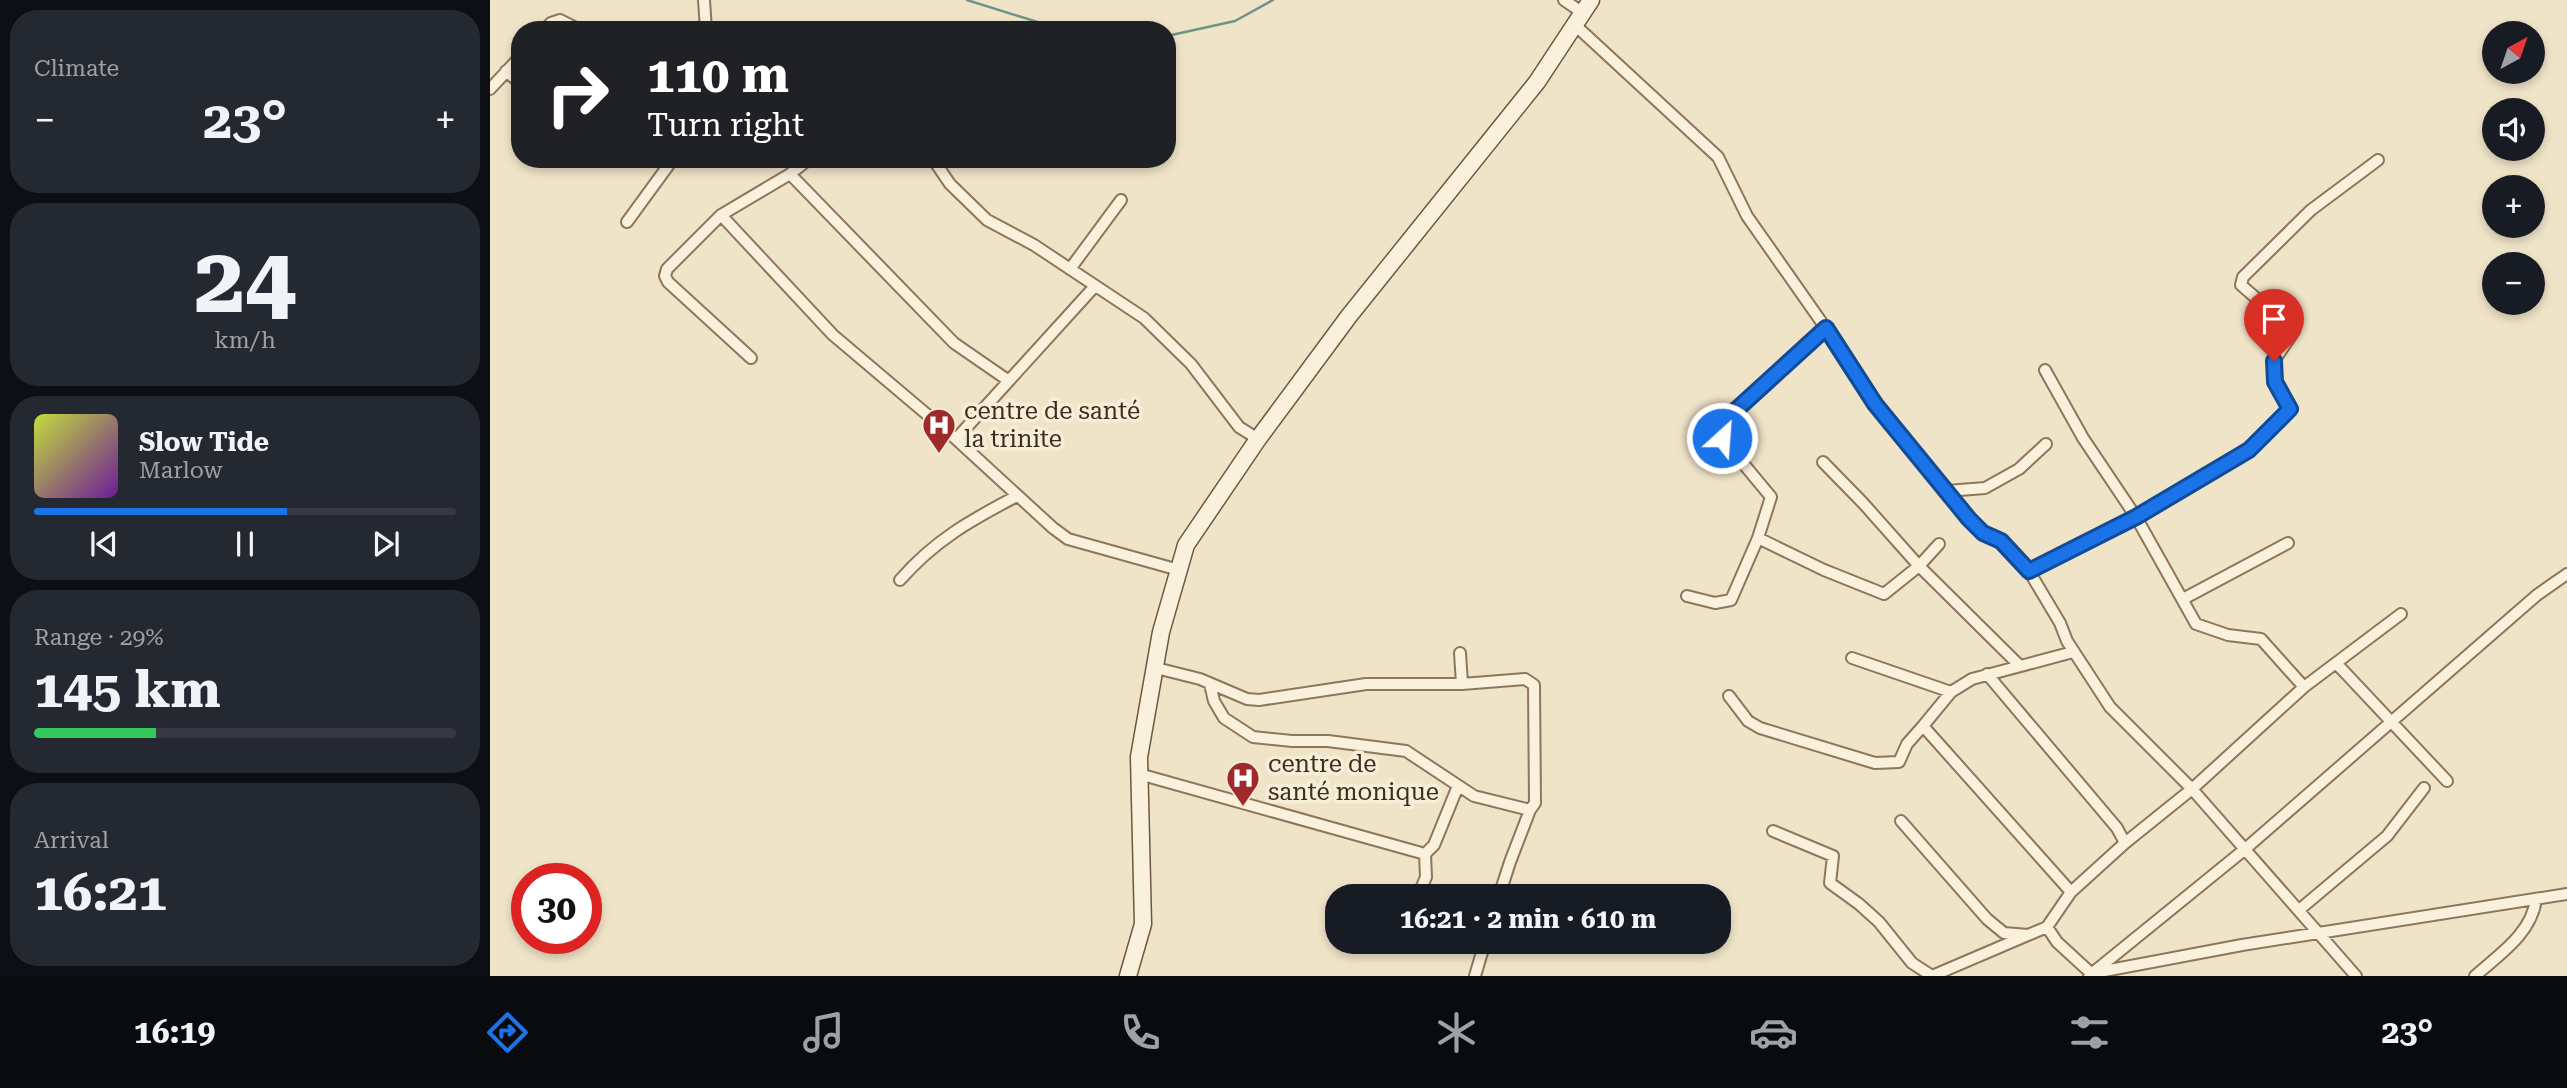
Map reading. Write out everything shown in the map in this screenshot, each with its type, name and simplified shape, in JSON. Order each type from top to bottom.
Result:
[{"type":"main road","points":[[1128,976],[1143,924],[1139,757],[1161,632],[1186,545],[1258,439],[1349,316],[1537,82],[1583,13]]},
{"type":"street","points":[[704,0],[705,21]]},
{"type":"street","points":[[1564,0],[1583,13],[1718,157],[1746,216],[1826,328],[1875,404],[1969,519],[1983,533],[2001,541],[2029,571],[2060,623],[2073,652],[2110,707],[2192,789],[2356,976]]},
{"type":"street","points":[[490,89],[511,66]]},
{"type":"street","points":[[506,71],[511,75]]},
{"type":"street","points":[[2029,571],[2136,517],[2249,450],[2290,409],[2275,382],[2274,361],[2294,331],[2241,285],[2243,277],[2311,210],[2378,160]]},
{"type":"street","points":[[627,222],[666,168]]},
{"type":"street","points":[[751,358],[668,282],[665,276],[667,269],[721,215],[798,168]]},
{"type":"street","points":[[939,168],[950,184],[987,220],[1034,245],[1144,318],[1191,364],[1239,427],[1258,439]]},
{"type":"street","points":[[790,174],[954,343],[1009,381]]},
{"type":"street","points":[[1070,269],[1121,200]]},
{"type":"street","points":[[721,215],[833,335],[1068,539],[1179,570]]},
{"type":"street","points":[[956,439],[1095,286]]},
{"type":"street","points":[[1687,596],[1715,604],[1731,600],[1758,538],[1771,497],[1722,438],[1723,422],[1826,328]]},
{"type":"street","points":[[2045,370],[2083,438],[2136,517],[2196,624],[2228,635],[2261,639],[2304,687]]},
{"type":"street","points":[[1947,491],[1985,488],[2019,469],[2046,444]]},
{"type":"street","points":[[1823,463],[1919,566],[2019,665]]},
{"type":"street","points":[[900,580],[918,560],[965,523],[1017,496]]},
{"type":"street","points":[[1758,538],[1824,570],[1884,594],[1919,566],[1939,544]]},
{"type":"street","points":[[2183,599],[2288,543]]},
{"type":"street","points":[[2091,975],[2244,850],[2537,595],[2567,574]]},
{"type":"street","points":[[1773,831],[1833,856],[1830,883],[1879,922],[1912,963],[1932,976],[2047,927],[2071,892],[2125,843],[2192,789],[2304,687],[2401,614]]},
{"type":"street","points":[[1729,696],[1748,721],[1760,728],[1875,763],[1899,762],[1906,744],[1951,692],[1972,679],[1987,674],[2073,652]]},
{"type":"street","points":[[1460,653],[1462,684]]},
{"type":"street","points":[[1852,658],[1951,692]]},
{"type":"street","points":[[2336,663],[2447,781]]},
{"type":"street","points":[[1156,668],[1200,679],[1247,699],[1259,701],[1366,684],[1462,684],[1525,679],[1534,685],[1535,803],[1530,810],[1503,884]]},
{"type":"street","points":[[1987,674],[2052,748],[2117,828],[2125,843]]},
{"type":"street","points":[[1210,684],[1214,701],[1224,718],[1253,737],[1328,741],[1406,751],[1474,796],[1530,810]]},
{"type":"street","points":[[1923,726],[2071,892]]},
{"type":"street","points":[[1139,774],[1424,854]]},
{"type":"street","points":[[1424,854],[1434,845],[1458,786]]},
{"type":"street","points":[[2299,910],[2387,836],[2424,789]]},
{"type":"street","points":[[1901,821],[1987,919],[2004,933],[2028,934]]},
{"type":"street","points":[[1423,884],[1426,877],[1424,854]]},
{"type":"street","points":[[2091,975],[2320,933],[2567,894]]},
{"type":"street","points":[[2475,976],[2521,934],[2532,917],[2536,899]]},
{"type":"street","points":[[2047,927],[2057,942],[2091,975]]},
{"type":"street","points":[[1475,976],[1481,954]]},
{"type":"street","points":[[2340,976],[2347,966]]},
{"type":"waterway","points":[[967,0],[1034,21]]},
{"type":"waterway","points":[[1176,34],[1235,21],[1273,0]]},
{"type":"place","name":"centre de santé la trinite","points":[[939,455]]},
{"type":"place","name":"centre de santé monique","points":[[1243,808]]},
{"type":"route","points":[[1722,438],[1723,422],[1826,328],[1875,404],[1969,519],[1983,533],[2001,541],[2029,571],[2136,517],[2249,450],[2290,409],[2275,382],[2274,361]]}]
